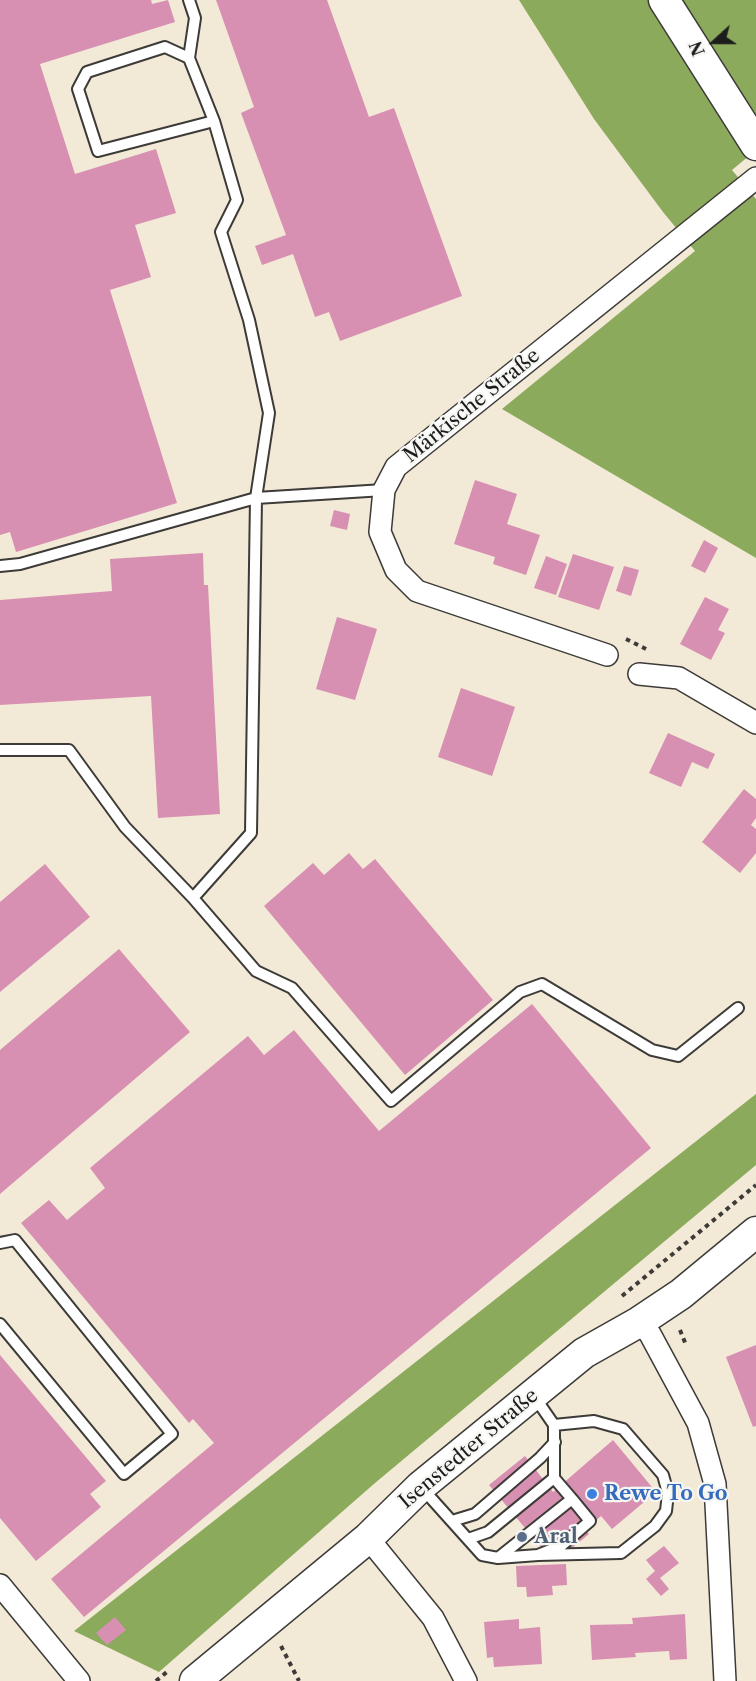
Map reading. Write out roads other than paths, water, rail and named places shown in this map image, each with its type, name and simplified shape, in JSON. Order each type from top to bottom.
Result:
[{"type":"street","points":[[664,0],[756,145]]},
{"type":"street","name":"Märkische Straße","points":[[607,655],[417,591],[396,570],[380,532],[384,490],[396,467],[756,178]]},
{"type":"street","points":[[639,675],[679,678],[756,723]]},
{"type":"street","name":"Isenstedter Straße","points":[[195,1681],[368,1538],[421,1486],[532,1394],[584,1353],[639,1323],[681,1294],[756,1232]]},
{"type":"street","points":[[639,1323],[650,1334],[698,1423],[715,1484],[725,1681]]},
{"type":"street","points":[[368,1538],[433,1618],[466,1681]]},
{"type":"street","points":[[0,1585],[79,1681]]},
{"type":"lane","points":[[189,0],[195,18],[189,58],[214,121],[237,200],[221,232],[249,320],[269,413],[256,498],[251,833],[193,898]]},
{"type":"lane","points":[[189,58],[165,47],[87,72],[78,88],[98,152],[214,121]]},
{"type":"lane","points":[[0,566],[20,564],[256,498],[384,490]]},
{"type":"lane","points":[[0,750],[69,750],[125,827],[193,898],[256,971],[292,988],[392,1101],[520,992],[542,984],[652,1050],[678,1056],[738,1008]]},
{"type":"lane","points":[[0,1243],[15,1240],[172,1434],[124,1474],[0,1324]]},
{"type":"lane","points":[[532,1394],[554,1425],[554,1478],[590,1521],[561,1546],[538,1555]]},
{"type":"lane","points":[[421,1486],[483,1555],[498,1558],[621,1553],[655,1526],[666,1511],[668,1493],[663,1475],[623,1429],[594,1421],[554,1425]]},
{"type":"lane","points":[[452,1521],[475,1514],[540,1458],[555,1442]]},
{"type":"lane","points":[[468,1539],[488,1532],[554,1478]]},
{"type":"lane","points":[[498,1558],[572,1499]]},
{"type":"place","name":"Rewe To Go","points":[[592,1494]]},
{"type":"place","name":"Aral","points":[[522,1537]]}]
